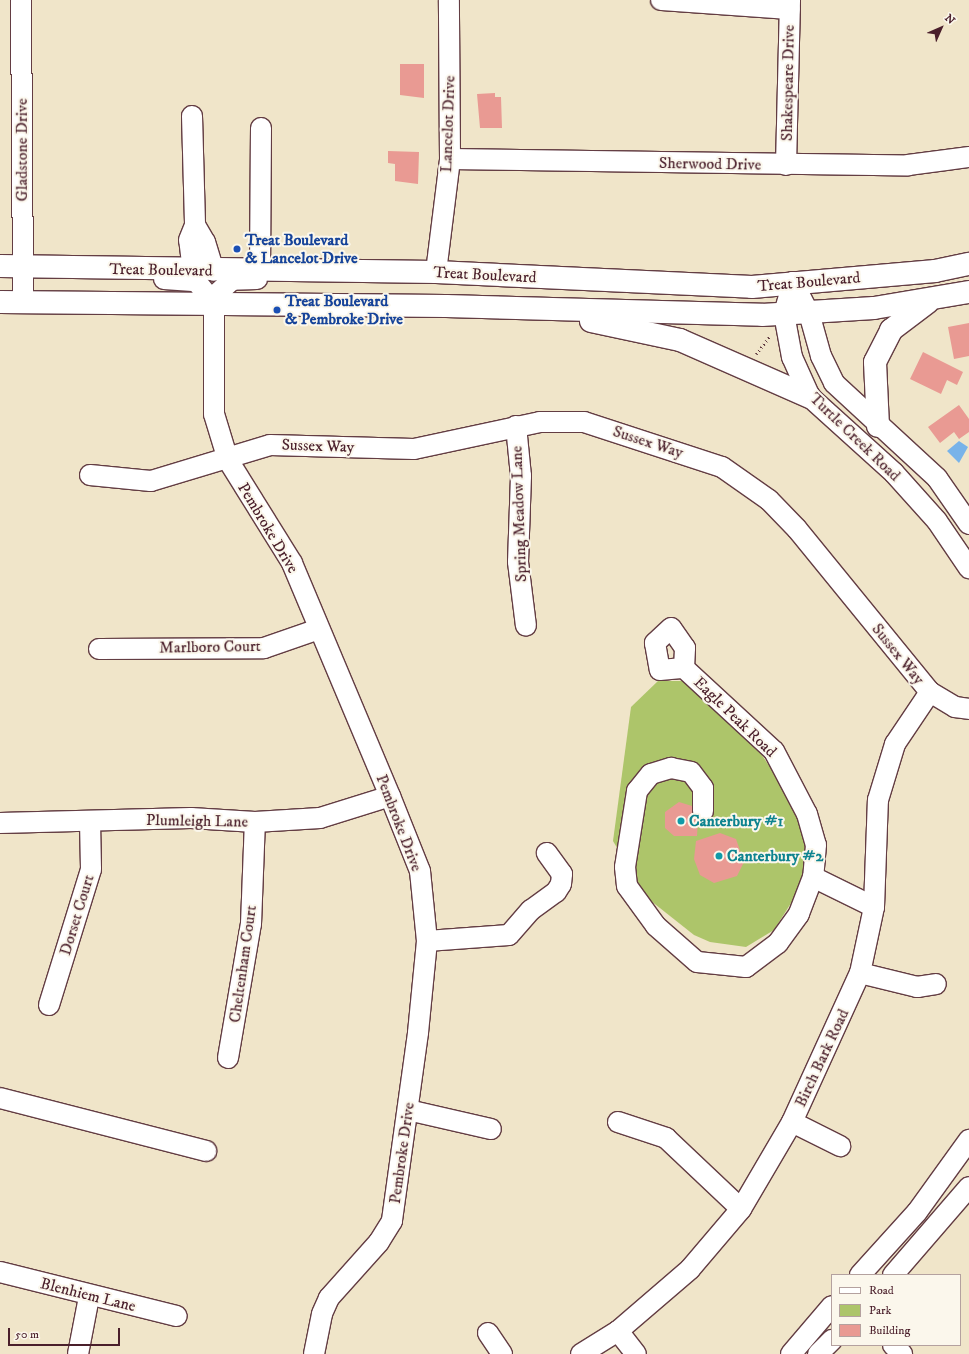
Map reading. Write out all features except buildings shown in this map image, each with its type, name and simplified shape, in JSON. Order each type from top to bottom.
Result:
[{"type":"main road","name":"Treat Boulevard","points":[[0,266],[214,272],[436,272],[752,287],[793,282],[935,271],[969,264]]},
{"type":"main road","name":"Treat Boulevard","points":[[0,302],[213,302],[499,307],[780,322],[809,313],[874,308],[969,292]]},
{"type":"main road","points":[[878,426],[875,362],[891,330],[916,308],[938,298]]},
{"type":"main road","points":[[499,307],[626,327],[680,340],[810,397]]},
{"type":"street","name":"Gladstone Drive","points":[[21,0],[23,301]]},
{"type":"street","name":"Lancelot Drive","points":[[436,272],[450,159],[449,0]]},
{"type":"street","points":[[661,0],[790,4]]},
{"type":"street","name":"Shakespeare Drive","points":[[786,165],[790,4]]},
{"type":"street","points":[[192,116],[195,225],[189,240],[193,271]]},
{"type":"street","points":[[260,271],[261,128]]},
{"type":"street","name":"Sherwood Drive","points":[[450,159],[786,165],[908,165],[969,157]]},
{"type":"street","points":[[195,225],[205,242],[214,272]]},
{"type":"street","points":[[147,270],[157,278],[196,281],[213,302],[218,290],[238,278],[352,280],[366,272]]},
{"type":"street","name":"Turtle Creek Road","points":[[793,282],[809,313],[821,356],[834,383],[878,426],[936,478],[969,524]]},
{"type":"street","name":"Turtle Creek Road","points":[[793,282],[780,322],[792,357],[810,397],[894,473],[937,521],[969,568]]},
{"type":"street","name":"Pembroke Drive","points":[[213,302],[214,414],[228,460],[292,563],[318,629],[390,796],[420,871],[427,940],[408,1110],[392,1221],[379,1242],[329,1298],[322,1314],[314,1354]]},
{"type":"street","name":"Sussex Way","points":[[90,475],[151,481],[228,460],[270,445],[414,449],[540,422],[584,422],[722,467],[769,500],[797,528],[930,692],[955,707],[969,709]]},
{"type":"street","name":"Spring Meadow Lane","points":[[516,426],[521,476],[517,554],[526,626]]},
{"type":"street","name":"Marlboro Court","points":[[99,649],[264,648],[318,629]]},
{"type":"street","name":"Eagle Peak Road","points":[[684,668],[774,751],[807,814],[816,846],[814,878],[799,914],[778,943],[746,967],[697,962],[656,926],[627,886],[626,867],[637,790],[651,774],[671,768],[691,772],[702,788],[703,811]]},
{"type":"street","name":"Birch Bark Road","points":[[581,1354],[618,1331],[690,1269],[741,1209],[792,1122],[860,973],[874,907],[878,800],[895,744],[930,692]]},
{"type":"street","name":"Plumleigh Lane","points":[[0,823],[90,822],[191,818],[256,822],[320,818],[390,796]]},
{"type":"street","name":"Dorset Court","points":[[49,1005],[91,869],[90,822]]},
{"type":"street","name":"Cheltenham Court","points":[[228,1058],[251,924],[256,822]]},
{"type":"street","points":[[427,940],[509,935],[531,910],[556,892],[561,884],[562,874],[547,853]]},
{"type":"street","points":[[814,878],[874,907]]},
{"type":"street","points":[[860,973],[917,987],[936,984]]},
{"type":"street","points":[[0,1098],[206,1151]]},
{"type":"street","points":[[408,1110],[491,1129]]},
{"type":"street","points":[[618,1122],[666,1138],[741,1209]]},
{"type":"street","points":[[792,1122],[840,1146]]},
{"type":"street","points":[[861,1274],[918,1212],[969,1140]]},
{"type":"street","points":[[894,1274],[969,1187]]},
{"type":"street","name":"Blenhiem Lane","points":[[0,1272],[90,1297],[177,1316]]},
{"type":"street","points":[[78,1354],[90,1297]]},
{"type":"street","points":[[791,1354],[831,1307]]},
{"type":"street","points":[[618,1331],[636,1354]]},
{"type":"street","points":[[488,1333],[502,1354]]},
{"type":"street","points":[[818,1354],[831,1341]]},
{"type":"street","points":[[894,1346],[902,1354]]},
{"type":"path","points":[[753,358],[780,322]]},
{"type":"green space","points":[[658,681],[685,681],[759,751],[790,796],[807,838],[808,864],[798,892],[774,930],[746,947],[710,942],[694,935],[646,897],[613,841],[631,707]]},
{"type":"water","points":[[959,441],[968,447],[959,463],[947,451]]},
{"type":"place","name":"Treat Boulevard & Lancelot Drive","points":[[237,249]]},
{"type":"place","name":"Treat Boulevard & Pembroke Drive","points":[[277,310]]},
{"type":"place","name":"Canterbury #1","points":[[681,821]]},
{"type":"place","name":"Canterbury #2","points":[[719,856]]}]
